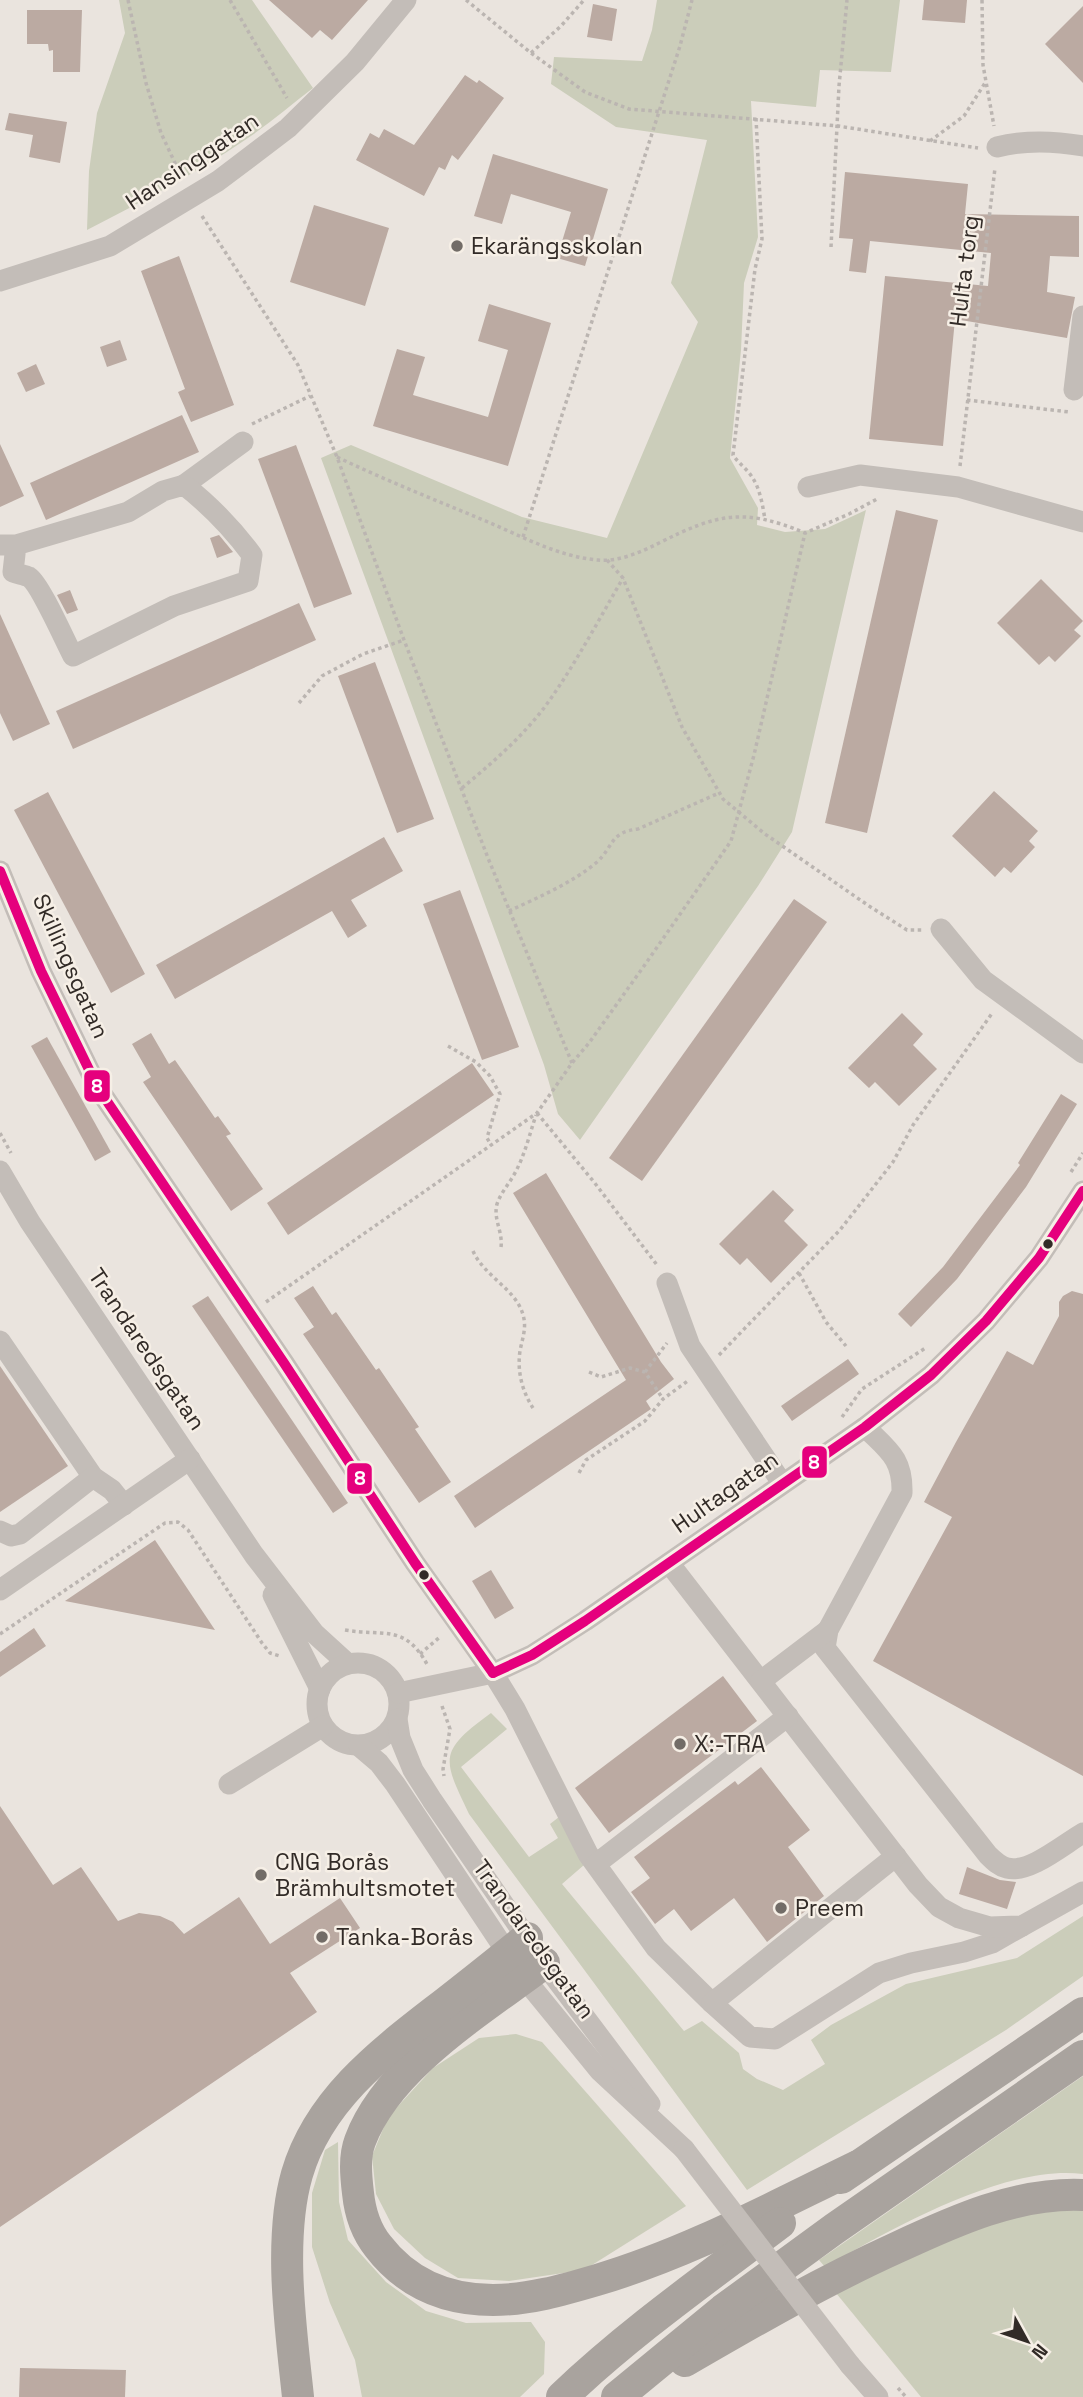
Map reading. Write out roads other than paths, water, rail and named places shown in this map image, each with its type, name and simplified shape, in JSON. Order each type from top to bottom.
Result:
[{"type":"highway","points":[[526,1958],[448,2036],[403,2074],[377,2106],[359,2143],[355,2174],[359,2204],[369,2234],[387,2258],[409,2278],[438,2291],[472,2299],[530,2297],[570,2288],[640,2267],[707,2239],[858,2166]]},
{"type":"highway","points":[[298,2397],[288,2273],[290,2214],[297,2175],[313,2133],[336,2100],[367,2065],[526,1958]]},
{"type":"highway","points":[[562,2397],[594,2367],[698,2284],[858,2166],[1083,2013]]},
{"type":"highway","points":[[617,2397],[767,2277],[1083,2056]]},
{"type":"highway","points":[[623,2397],[838,2274],[960,2218],[1025,2201],[1064,2194],[1083,2195]]},
{"type":"street","name":"Hansinggatan","points":[[0,281],[110,246],[228,174],[299,118],[355,62],[406,0]]},
{"type":"street","points":[[997,147],[1013,143],[1061,142],[1083,146]]},
{"type":"street","points":[[1074,390],[1083,316]]},
{"type":"street","points":[[184,485],[226,522],[252,555],[248,580],[174,606],[74,656],[60,634],[42,594],[30,578],[13,572],[8,545],[128,512],[163,491],[184,485],[243,442]]},
{"type":"street","points":[[808,487],[860,475],[958,487],[1083,522]]},
{"type":"street","name":"Skillingsgatan","points":[[0,871],[41,971],[98,1088],[251,1313],[415,1563],[493,1673],[515,1709],[588,1854],[656,1948],[712,2003],[750,2037],[775,2039],[879,1973],[992,1943],[1083,1892]]},
{"type":"street","points":[[941,929],[983,980],[1083,1053]]},
{"type":"street","name":"Trandaredsgatan","points":[[0,1171],[57,1264],[254,1555],[306,1640],[320,1689],[317,1708],[323,1726],[338,1741],[359,1746],[379,1763],[526,1958],[684,2149],[850,2365],[878,2397]]},
{"type":"street","name":"Hultagatan","points":[[398,1693],[493,1673],[532,1655],[865,1427],[931,1375],[986,1321],[1039,1258],[1083,1191]]},
{"type":"street","points":[[667,1283],[690,1346],[782,1483]]},
{"type":"street","points":[[0,1341],[93,1477],[113,1490],[124,1505]]},
{"type":"street","points":[[865,1427],[898,1463],[902,1476],[902,1493],[828,1630],[825,1648],[988,1855],[998,1864],[1008,1869],[1031,1865],[1083,1833]]},
{"type":"street","points":[[0,1590],[190,1459]]},
{"type":"street","points":[[0,1531],[11,1536],[20,1534],[93,1477]]},
{"type":"street","points":[[669,1563],[918,1885],[939,1907],[959,1918],[990,1927],[1022,1926]]},
{"type":"street","points":[[761,1681],[828,1630]]},
{"type":"street","name":"Trandaredsgatan","points":[[306,1640],[348,1664]]},
{"type":"street","points":[[320,1689],[331,1674],[348,1664],[361,1663],[379,1669],[393,1682],[398,1693]]},
{"type":"street","name":"Trandaredsgatan","points":[[398,1693],[400,1706],[397,1719],[400,1738],[413,1770],[526,1958]]},
{"type":"street","points":[[596,1864],[788,1716]]},
{"type":"street","points":[[359,1746],[379,1740],[390,1731],[397,1719]]},
{"type":"street","points":[[229,1784],[323,1726]]},
{"type":"street","points":[[712,2003],[896,1856]]},
{"type":"street","name":"Trandaredsgatan","points":[[850,2365],[869,2397]]},
{"type":"place","name":"Ekarängsskolan","points":[[457,246]]},
{"type":"place","name":"X:-TRA","points":[[680,1744]]},
{"type":"place","name":"CNG Borås Brämhultsmotet","points":[[261,1875]]},
{"type":"place","name":"Preem","points":[[781,1908]]},
{"type":"place","name":"Tanka-Borås","points":[[322,1937]]}]
